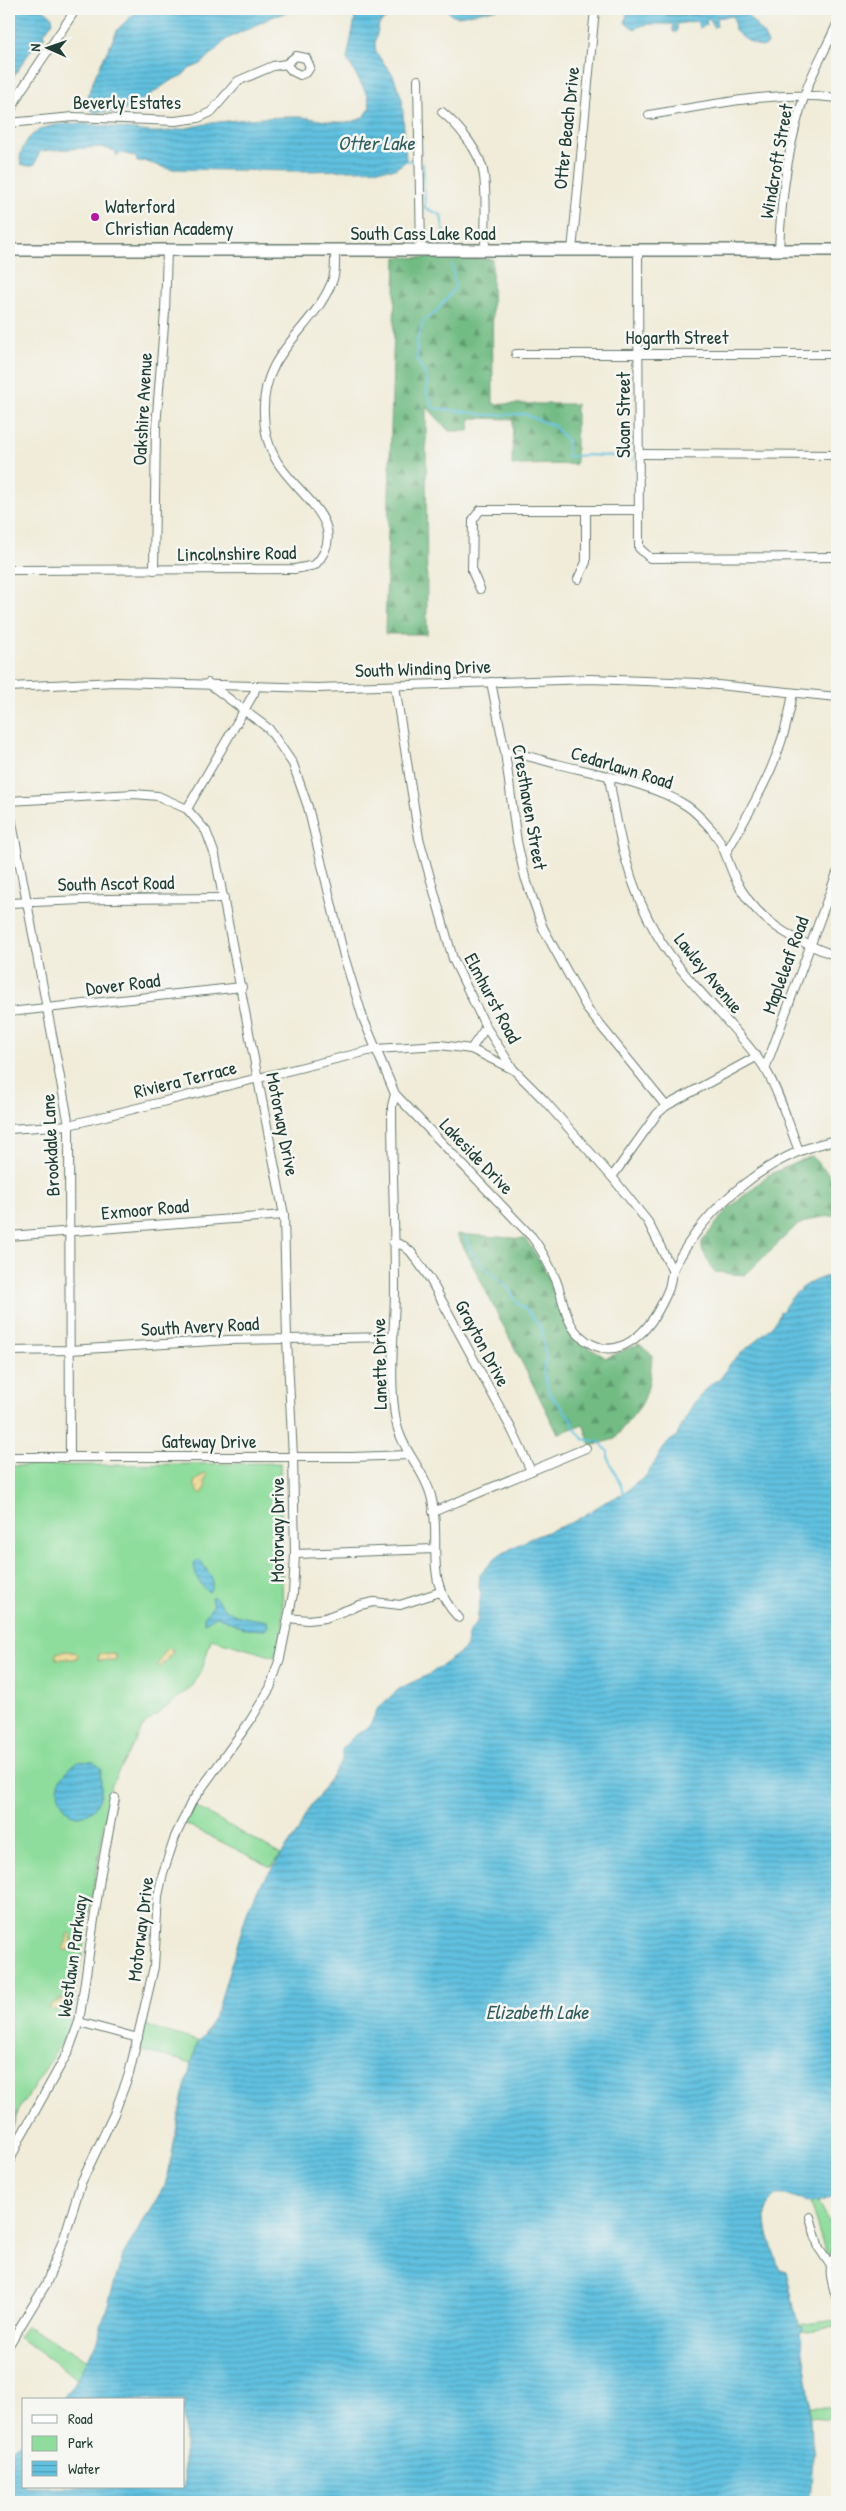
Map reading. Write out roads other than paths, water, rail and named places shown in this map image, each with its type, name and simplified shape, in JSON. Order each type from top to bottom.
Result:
[{"type":"street","points":[[9,114],[20,92],[76,9]]},
{"type":"street","name":"Otter Beach Drive","points":[[572,251],[595,9]]},
{"type":"street","name":"Windcroft Street","points":[[779,250],[781,203],[797,120],[805,94],[837,24]]},
{"type":"street","name":"Beverly Estates","points":[[9,123],[73,117],[175,121],[198,118],[211,112],[238,81],[272,66],[286,64]]},
{"type":"street","points":[[418,80],[421,251]]},
{"type":"street","points":[[649,115],[781,95],[805,94],[837,98]]},
{"type":"street","points":[[442,112],[455,123],[470,144],[484,174],[485,251]]},
{"type":"street","name":"South Cass Lake Road","points":[[9,250],[837,250]]},
{"type":"street","name":"Oakshire Avenue","points":[[154,570],[156,427],[165,312],[167,250]]},
{"type":"street","name":"Lincolnshire Road","points":[[9,570],[301,569],[315,565],[327,549],[330,538],[326,522],[274,457],[268,440],[264,414],[266,389],[271,370],[293,336],[323,300],[332,283],[335,250]]},
{"type":"street","name":"Sloan Street","points":[[638,251],[639,548],[650,558],[837,557]]},
{"type":"street","name":"Hogarth Street","points":[[516,354],[837,354]]},
{"type":"street","points":[[640,454],[837,455]]},
{"type":"street","points":[[480,589],[472,571],[473,520],[480,510],[638,510]]},
{"type":"street","points":[[578,580],[586,562],[586,510]]},
{"type":"street","name":"South Winding Drive","points":[[9,687],[116,682],[208,683],[317,688],[590,679],[698,683],[837,697]]},
{"type":"street","name":"Cresthaven Street","points":[[491,682],[505,752],[517,842],[525,876],[543,928],[588,1010],[666,1106]]},
{"type":"street","name":"Lakeside Drive","points":[[208,683],[245,709],[269,729],[293,764],[308,807],[344,956],[363,1018],[395,1094],[532,1237],[545,1254],[571,1325],[587,1342],[599,1348],[615,1349],[628,1344],[639,1336],[648,1326],[662,1302],[674,1267],[706,1222],[744,1184],[764,1168],[799,1151],[837,1140]]},
{"type":"street","points":[[9,801],[134,794],[158,796],[186,809],[245,709],[256,686]]},
{"type":"street","name":"Elmhurst Road","points":[[395,686],[418,838],[434,900],[453,959],[486,1027],[512,1069],[543,1099],[612,1177],[648,1222],[673,1272]]},
{"type":"street","points":[[726,853],[778,755],[788,722],[793,693]]},
{"type":"street","name":"Cedarlawn Road","points":[[505,752],[609,777],[660,792],[688,806],[713,831],[726,853],[730,869],[742,892],[763,918],[782,932],[809,946],[837,956]]},
{"type":"street","name":"Lawley Avenue","points":[[609,777],[620,844],[630,877],[656,934],[677,966],[765,1069],[799,1151]]},
{"type":"street","name":"Brookdale Lane","points":[[9,807],[69,1125],[70,1457]]},
{"type":"street","name":"Motorway Drive","points":[[9,2345],[46,2284],[65,2235],[81,2183],[114,2114],[129,2074],[154,1967],[158,1896],[163,1872],[175,1837],[191,1803],[263,1701],[280,1658],[293,1594],[295,1554],[293,1457],[287,1339],[284,1215],[242,987],[215,855],[206,831],[186,809]]},
{"type":"street","name":"Mapleleaf Road","points":[[765,1069],[837,873]]},
{"type":"street","name":"South Ascot Road","points":[[9,903],[224,898]]},
{"type":"street","name":"Dover Road","points":[[9,1012],[242,987]]},
{"type":"street","points":[[471,1049],[486,1027]]},
{"type":"street","name":"Riviera Terrace","points":[[9,1129],[69,1125],[376,1048],[440,1045],[471,1049],[512,1069]]},
{"type":"street","points":[[612,1177],[657,1114],[666,1106],[756,1057]]},
{"type":"street","name":"Lanette Drive","points":[[395,1094],[392,1106],[393,1405],[396,1424],[409,1455],[426,1482],[432,1500],[434,1549],[440,1592],[446,1604],[459,1618]]},
{"type":"street","name":"Exmoor Road","points":[[9,1236],[284,1215]]},
{"type":"street","name":"Grayton Drive","points":[[393,1242],[404,1246],[411,1252],[430,1279],[512,1430],[531,1471]]},
{"type":"street","name":"South Avery Road","points":[[9,1351],[70,1350],[287,1339],[393,1337]]},
{"type":"street","points":[[433,1512],[586,1448]]},
{"type":"street","name":"Gateway Drive","points":[[9,1457],[409,1455]]},
{"type":"street","points":[[295,1554],[434,1549]]},
{"type":"street","points":[[288,1618],[308,1620],[325,1618],[360,1605],[374,1602],[400,1605],[440,1592]]},
{"type":"street","name":"Westlawn Parkway","points":[[9,2163],[20,2136],[68,2052],[80,2022],[100,1872],[115,1798]]},
{"type":"street","points":[[80,2022],[138,2038]]},
{"type":"street","points":[[810,2217],[819,2248],[830,2266]]},
{"type":"street","points":[[837,2254],[830,2266],[830,2274],[837,2300]]},
{"type":"water","points":[[36,8],[47,12],[53,22],[44,33],[45,37],[38,40],[9,83],[9,9]]},
{"type":"water","points":[[139,9],[300,9],[274,16],[227,39],[201,64],[189,69],[183,75],[170,81],[131,108],[119,112],[94,112],[89,108],[87,98],[96,74],[118,29]]},
{"type":"water","name":"Otter Lake","points":[[332,9],[410,9],[385,19],[379,24],[375,43],[376,53],[393,75],[402,99],[406,161],[395,169],[299,171],[169,169],[144,161],[137,162],[136,157],[120,152],[118,156],[116,151],[100,147],[40,151],[35,164],[28,166],[21,164],[22,150],[33,134],[48,127],[65,124],[84,124],[163,132],[244,119],[298,117],[338,122],[358,120],[365,115],[370,107],[368,96],[347,59],[355,19],[348,12]]},
{"type":"water","points":[[447,9],[498,9],[458,16],[451,15]]},
{"type":"water","points":[[647,9],[665,9],[667,15],[698,14],[709,9],[742,9],[764,35],[768,44],[762,47],[743,38],[735,29],[733,16],[716,18],[717,26],[713,27],[710,19],[706,20],[707,25],[699,28],[697,21],[677,24],[677,32],[673,32],[673,24],[648,25],[635,29],[625,23],[627,13]]},
{"type":"water","name":"Elizabeth Lake","points":[[837,1275],[837,2194],[817,2202],[804,2201],[791,2196],[776,2195],[766,2210],[767,2230],[770,2241],[779,2269],[786,2271],[797,2321],[799,2321],[798,2326],[803,2327],[803,2331],[800,2332],[809,2392],[811,2443],[815,2454],[813,2455],[810,2502],[9,2502],[9,2451],[22,2441],[22,2488],[185,2488],[185,2398],[63,2398],[81,2373],[96,2343],[123,2255],[165,2185],[182,2098],[197,2044],[205,2035],[218,2008],[249,1906],[259,1887],[299,1830],[305,1815],[342,1761],[342,1749],[352,1738],[370,1725],[378,1708],[400,1688],[430,1674],[465,1649],[469,1632],[477,1622],[481,1593],[479,1588],[480,1575],[496,1557],[529,1539],[575,1521],[605,1502],[621,1495],[646,1476],[667,1443],[676,1437],[693,1404],[713,1382],[719,1380],[735,1358],[767,1331],[778,1317],[780,1311],[782,1312],[797,1292],[811,1282]]},
{"type":"water","points":[[199,1560],[212,1580],[209,1592],[198,1580],[195,1572],[194,1564]]},
{"type":"water","points":[[211,1597],[215,1597],[226,1610],[238,1616],[267,1621],[268,1626],[265,1630],[246,1629],[217,1616],[204,1623],[204,1617],[213,1606]]},
{"type":"water","points":[[78,1761],[94,1762],[101,1769],[101,1790],[97,1804],[90,1812],[81,1816],[70,1814],[58,1792],[61,1779]]},
{"type":"waterway","points":[[406,161],[416,160]]},
{"type":"waterway","points":[[423,163],[425,208],[441,215],[444,235]]},
{"type":"waterway","points":[[452,265],[454,290],[434,314],[424,320],[417,341],[417,359],[427,379],[427,393],[433,408],[482,415],[524,414],[554,426],[568,442],[567,457],[586,455],[631,457],[634,461]]},
{"type":"waterway","points":[[466,1238],[475,1257],[505,1285],[517,1303],[527,1310],[541,1328],[546,1358],[543,1370],[549,1393],[570,1417],[575,1429],[583,1439],[600,1442],[608,1452],[608,1458],[624,1493]]},
{"type":"place","name":"Waterford Christian Academy","points":[[95,217]]}]
